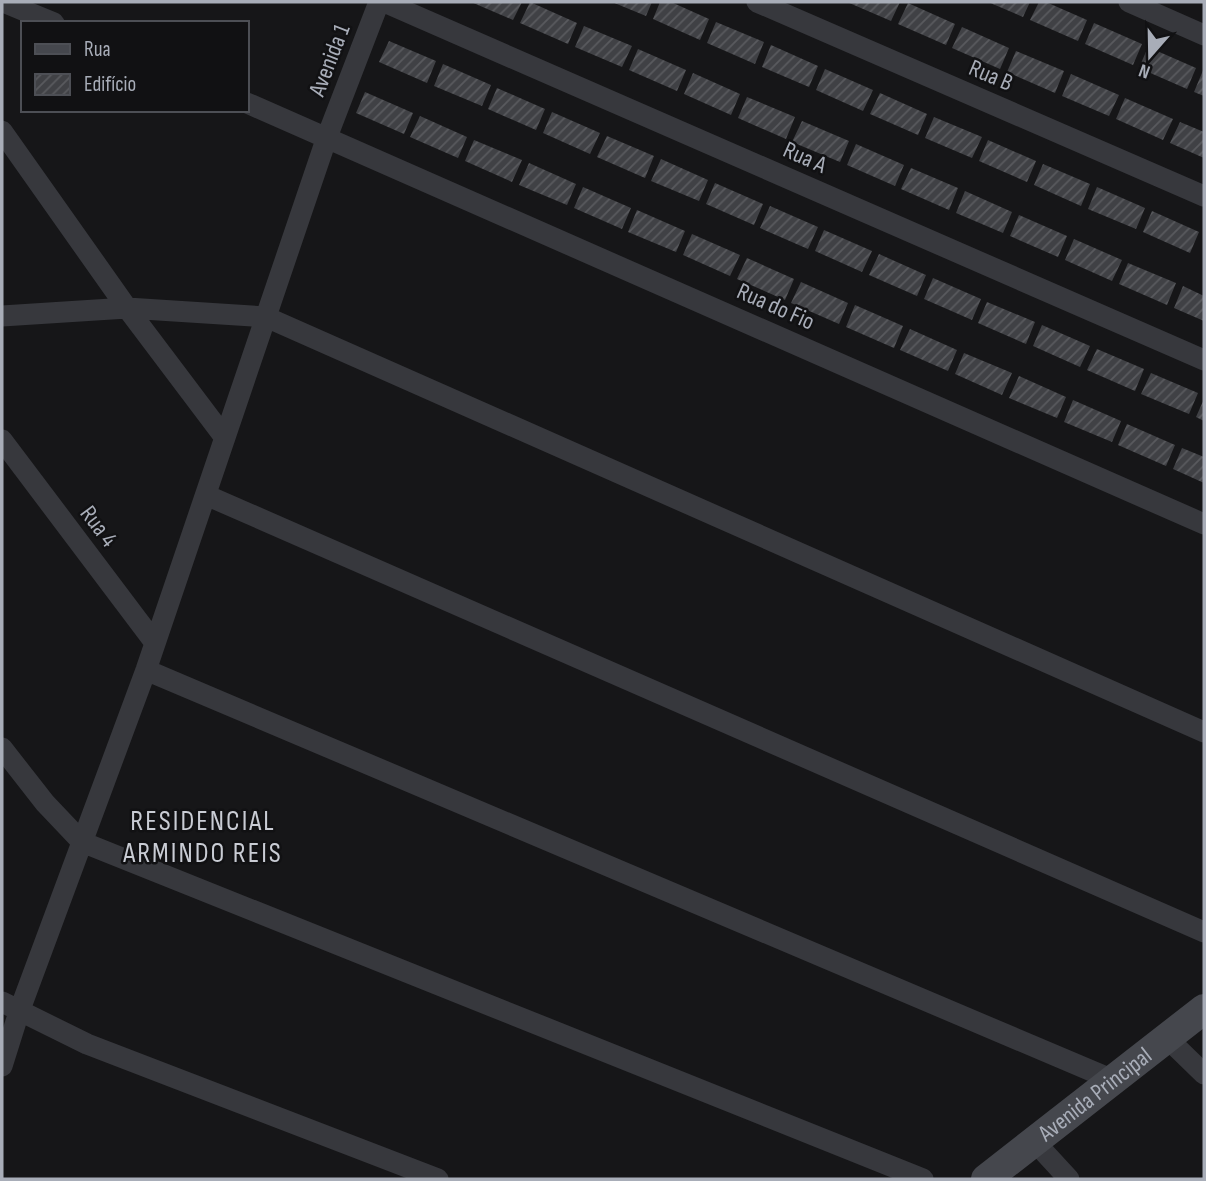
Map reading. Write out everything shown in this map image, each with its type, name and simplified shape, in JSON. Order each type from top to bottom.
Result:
[{"type":"main road","name":"Avenida Principal","points":[[986,1179],[1204,1009]]},
{"type":"street","points":[[3,2],[49,21]]},
{"type":"street","name":"Avenida 1","points":[[2,1066],[10,1007],[82,842],[146,670],[327,137],[379,2]]},
{"type":"street","name":"Rua A","points":[[384,2],[1204,360]]},
{"type":"street","name":"Rua B","points":[[757,2],[1204,196]]},
{"type":"street","points":[[1129,2],[1204,35]]},
{"type":"street","name":"Rua do Fio","points":[[248,103],[1204,524]]},
{"type":"street","points":[[2,131],[127,309],[225,438]]},
{"type":"street","points":[[2,316],[127,309],[266,317],[1204,732]]},
{"type":"street","name":"Rua 4","points":[[2,440],[155,643]]},
{"type":"street","points":[[206,495],[1204,932]]},
{"type":"street","points":[[146,670],[1113,1080]]},
{"type":"street","points":[[2,748],[45,803],[82,842],[923,1179]]},
{"type":"street","points":[[10,1007],[87,1044],[438,1179]]},
{"type":"street","points":[[1167,1038],[1204,1074]]},
{"type":"street","points":[[1034,1141],[1069,1179]]},
{"type":"building","points":[[471,2],[522,2],[513,20]]},
{"type":"building","points":[[530,2],[577,23],[568,44],[520,23]]},
{"type":"building","points":[[612,2],[652,2],[646,16]]},
{"type":"building","points":[[660,2],[671,2],[709,19],[700,40],[653,19]]},
{"type":"building","points":[[847,2],[900,2],[891,21]]},
{"type":"building","points":[[988,2],[1030,2],[1023,17]]},
{"type":"building","points":[[1039,2],[1046,2],[1087,20],[1078,41],[1030,20]]},
{"type":"building","points":[[908,3],[955,24],[946,45],[898,24]]},
{"type":"building","points":[[716,22],[764,42],[755,64],[707,43]]},
{"type":"building","points":[[1094,23],[1142,44],[1133,65],[1085,44]]},
{"type":"building","points":[[584,26],[632,46],[622,67],[575,47]]},
{"type":"building","points":[[962,27],[1009,48],[1000,69],[952,48]]},
{"type":"building","points":[[389,41],[436,61],[427,83],[379,62]]},
{"type":"building","points":[[771,45],[818,66],[809,87],[762,67]]},
{"type":"building","points":[[1148,47],[1196,68],[1187,89],[1139,68]]},
{"type":"building","points":[[638,49],[686,70],[677,91],[629,70]]},
{"type":"building","points":[[1016,51],[1064,71],[1055,93],[1007,72]]},
{"type":"building","points":[[443,64],[491,85],[482,106],[434,86]]},
{"type":"building","points":[[1204,68],[1204,96],[1194,92]]},
{"type":"building","points":[[825,69],[873,90],[863,111],[816,90]]},
{"type":"building","points":[[693,73],[740,94],[731,115],[684,94]]},
{"type":"building","points":[[1071,74],[1119,95],[1109,116],[1062,96]]},
{"type":"building","points":[[497,88],[545,109],[536,130],[488,109]]},
{"type":"building","points":[[365,92],[413,113],[404,134],[356,113]]},
{"type":"building","points":[[880,93],[927,114],[918,135],[870,114]]},
{"type":"building","points":[[747,97],[795,117],[786,139],[738,118]]},
{"type":"building","points":[[1125,98],[1173,119],[1163,140],[1116,119]]},
{"type":"building","points":[[552,112],[600,133],[590,154],[543,133]]},
{"type":"building","points":[[420,116],[467,137],[458,158],[410,137]]},
{"type":"building","points":[[934,117],[982,137],[972,158],[925,138]]},
{"type":"building","points":[[802,121],[849,141],[840,162],[792,142]]},
{"type":"building","points":[[1180,122],[1204,132],[1204,158],[1170,143]]},
{"type":"building","points":[[607,136],[654,156],[645,178],[597,157]]},
{"type":"building","points":[[474,140],[522,160],[512,182],[465,161]]},
{"type":"building","points":[[988,140],[1036,161],[1027,182],[979,161]]},
{"type":"building","points":[[856,144],[904,165],[895,186],[847,165]]},
{"type":"building","points":[[661,159],[708,180],[699,201],[651,181]]},
{"type":"building","points":[[529,163],[576,184],[567,205],[519,185]]},
{"type":"building","points":[[1043,164],[1090,184],[1081,206],[1034,185]]},
{"type":"building","points":[[911,168],[958,188],[949,210],[901,189]]},
{"type":"building","points":[[715,183],[763,204],[754,225],[706,204]]},
{"type":"building","points":[[583,187],[631,208],[622,229],[574,208]]},
{"type":"building","points":[[1097,187],[1145,208],[1136,229],[1088,209]]},
{"type":"building","points":[[965,191],[1012,212],[1003,233],[956,213]]},
{"type":"building","points":[[770,206],[818,227],[808,249],[760,228]]},
{"type":"building","points":[[637,210],[685,231],[676,252],[628,232]]},
{"type":"building","points":[[1152,211],[1199,232],[1190,253],[1143,232]]},
{"type":"building","points":[[1019,215],[1067,236],[1058,257],[1010,236]]},
{"type":"building","points":[[824,230],[872,251],[862,272],[815,251]]},
{"type":"building","points":[[692,234],[740,255],[730,276],[683,255]]},
{"type":"building","points":[[1074,239],[1122,260],[1112,281],[1065,260]]},
{"type":"building","points":[[879,254],[926,275],[917,296],[869,275]]},
{"type":"building","points":[[747,258],[794,279],[785,300],[737,279]]},
{"type":"building","points":[[1128,263],[1176,283],[1167,305],[1119,284]]},
{"type":"building","points":[[933,278],[981,299],[972,320],[924,299]]},
{"type":"building","points":[[801,282],[848,303],[839,324],[791,303]]},
{"type":"building","points":[[1183,286],[1204,296],[1204,321],[1174,308]]},
{"type":"building","points":[[987,302],[1035,322],[1026,344],[978,323]]},
{"type":"building","points":[[855,305],[903,326],[894,348],[846,327]]},
{"type":"building","points":[[1042,325],[1090,346],[1080,367],[1033,346]]},
{"type":"building","points":[[910,329],[957,350],[948,371],[900,350]]},
{"type":"building","points":[[1097,349],[1144,369],[1135,391],[1087,370]]},
{"type":"building","points":[[964,353],[1012,373],[1002,395],[955,374]]},
{"type":"building","points":[[1151,373],[1198,393],[1189,414],[1141,394]]},
{"type":"building","points":[[1019,376],[1066,397],[1057,418],[1009,398]]},
{"type":"building","points":[[1204,399],[1204,421],[1196,417]]},
{"type":"building","points":[[1073,400],[1121,421],[1112,442],[1064,422]]},
{"type":"building","points":[[1127,424],[1175,445],[1166,466],[1118,445]]},
{"type":"building","points":[[1182,448],[1204,457],[1204,483],[1173,469]]},
{"type":"district","name":"RESIDENCIAL ARMINDO REIS","points":[[203,836]]}]
